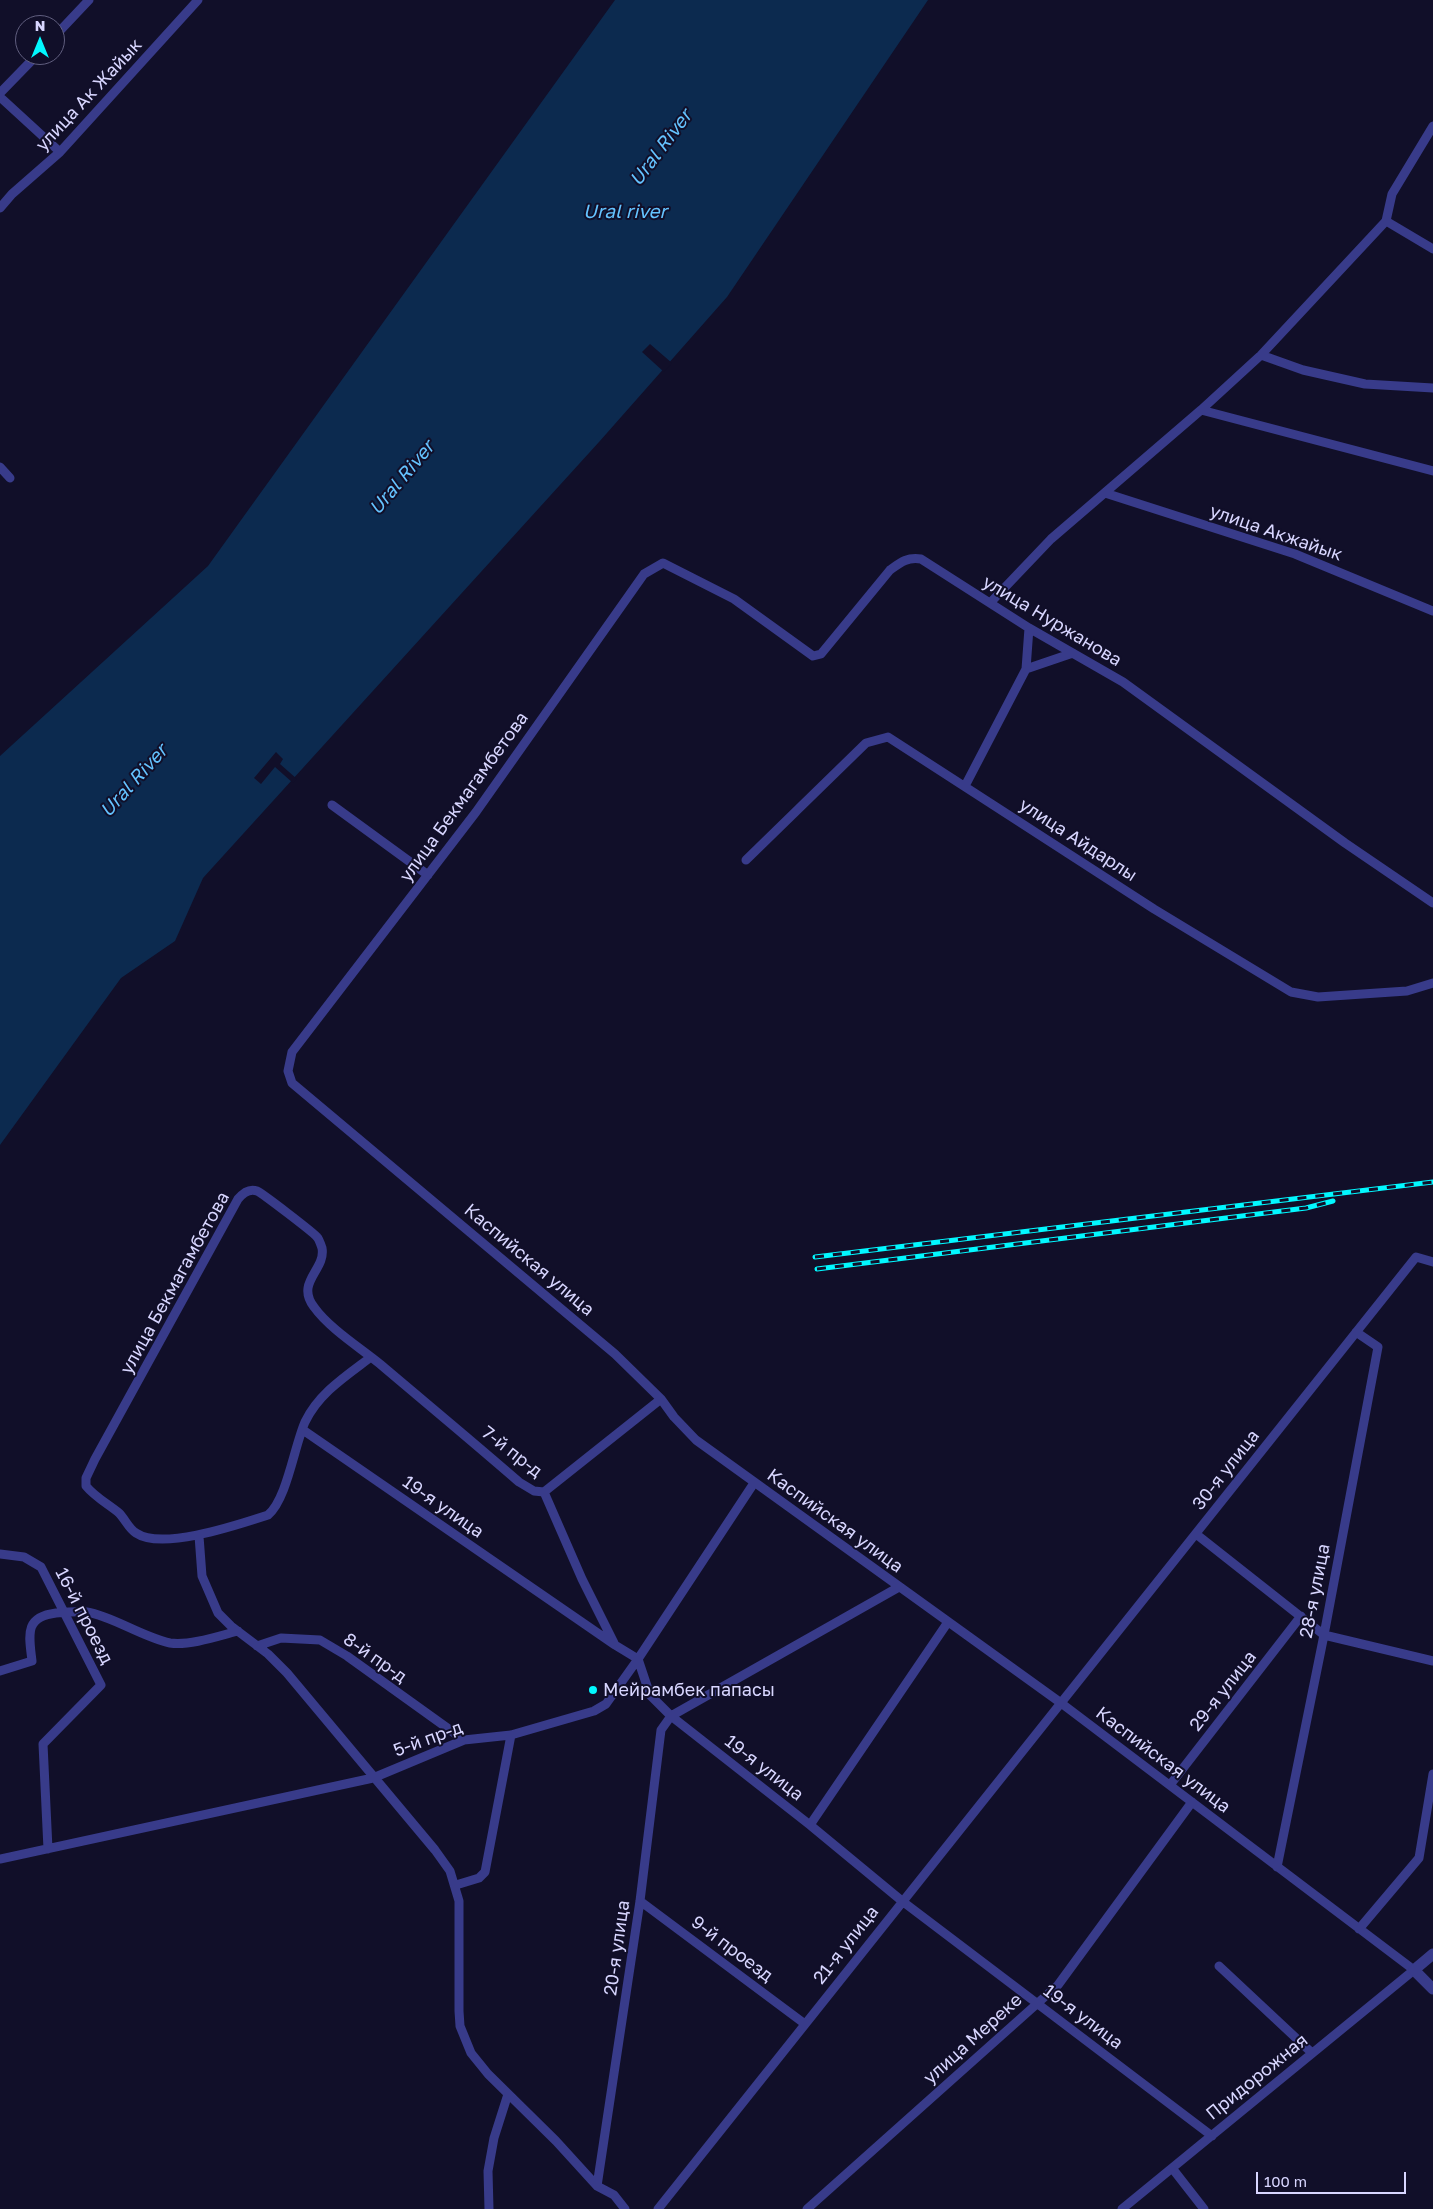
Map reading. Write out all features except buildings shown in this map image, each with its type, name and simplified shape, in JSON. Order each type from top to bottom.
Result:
[{"type":"street","points":[[65,25],[89,0]]},
{"type":"street","name":"улица Ак Жайык","points":[[0,208],[12,194],[60,152],[198,0]]},
{"type":"street","points":[[27,65],[0,95],[60,152]]},
{"type":"street","points":[[990,603],[1051,539],[1202,410],[1261,355],[1386,221],[1392,194],[1433,126]]},
{"type":"street","points":[[1386,221],[1433,249]]},
{"type":"street","points":[[1261,355],[1303,370],[1356,382],[1433,388]]},
{"type":"street","points":[[1202,410],[1433,472]]},
{"type":"street","points":[[0,467],[10,478]]},
{"type":"street","name":"улица Акжайык","points":[[1105,493],[1295,554],[1433,612]]},
{"type":"street","name":"улица Нуржанова","points":[[664,562],[734,599],[813,656],[821,654],[890,570],[902,560],[911,558],[921,559],[1029,628],[1123,682],[1337,837],[1433,902]]},
{"type":"street","name":"улица Бекмагамбетова","points":[[292,1052],[476,812],[644,574],[664,562]]},
{"type":"street","points":[[965,786],[1026,669],[1029,628]]},
{"type":"street","points":[[1026,669],[1073,653]]},
{"type":"street","name":"улица Айдарлы","points":[[746,860],[866,743],[888,737],[1154,909],[1291,992],[1318,997],[1407,991],[1433,983]]},
{"type":"street","points":[[332,805],[428,875]]},
{"type":"street","name":"Каспийская улица","points":[[292,1052],[288,1071],[292,1083],[615,1354],[661,1400],[696,1440],[1062,1703],[1414,1970]]},
{"type":"street","name":"улица Бекмагамбетова","points":[[198,1536],[149,1538],[136,1534],[120,1514],[91,1492],[86,1486],[86,1478],[201,1264],[238,1199],[244,1192],[258,1191],[317,1237],[322,1247],[322,1256],[309,1282],[307,1293],[313,1307],[371,1357]]},
{"type":"street","name":"30-я улица","points":[[1062,1703],[1416,1257],[1433,1262]]},
{"type":"street","name":"28-я улица","points":[[1277,1867],[1324,1635],[1378,1347],[1356,1332]]},
{"type":"street","points":[[371,1357],[320,1398],[303,1430],[275,1509],[268,1514],[198,1536],[202,1576],[218,1613],[287,1673],[436,1850],[450,1871],[456,1885],[459,1918],[458,1986],[460,2026],[471,2053],[597,2186],[614,2195],[625,2209]]},
{"type":"street","name":"7-й пр-д","points":[[371,1357],[519,1482],[534,1491],[544,1492],[661,1400]]},
{"type":"street","name":"19-я улица","points":[[303,1430],[638,1659],[650,1695],[671,1716],[810,1825],[902,1901],[1212,2136]]},
{"type":"street","name":"5-й пр-д","points":[[0,1859],[374,1778],[464,1740],[511,1735],[594,1711],[606,1704],[638,1659],[754,1483]]},
{"type":"street","points":[[544,1492],[582,1579],[615,1645]]},
{"type":"street","points":[[1196,1534],[1324,1635],[1433,1661]]},
{"type":"street","name":"16-й проезд","points":[[0,1554],[24,1557],[40,1566],[49,1579],[63,1613],[101,1685],[43,1744],[48,1849]]},
{"type":"street","points":[[671,1716],[899,1587]]},
{"type":"street","points":[[0,1671],[32,1661],[29,1638],[33,1622],[42,1615],[88,1612],[143,1635],[172,1643],[198,1641],[238,1631]]},
{"type":"street","name":"29-я улица","points":[[1170,1786],[1301,1616]]},
{"type":"street","points":[[810,1825],[948,1622]]},
{"type":"street","name":"8-й пр-д","points":[[257,1646],[281,1638],[320,1640],[347,1656],[464,1740]]},
{"type":"street","name":"21-я улица","points":[[658,2209],[1062,1703]]},
{"type":"street","name":"20-я улица","points":[[597,2186],[640,1900],[661,1730],[671,1716]]},
{"type":"street","points":[[456,1885],[479,1878],[485,1872],[511,1735]]},
{"type":"street","points":[[1359,1929],[1419,1858],[1433,1774]]},
{"type":"street","name":"улица Мереке","points":[[807,2209],[1058,1985],[1192,1802]]},
{"type":"street","name":"9-й проезд","points":[[640,1900],[805,2024]]},
{"type":"street","points":[[1433,1954],[1414,1970],[1433,1989]]},
{"type":"street","points":[[1219,1966],[1312,2053]]},
{"type":"street","name":"Придорожная","points":[[1122,2209],[1414,1970]]},
{"type":"street","points":[[489,2209],[488,2171],[494,2138],[508,2094]]},
{"type":"street","points":[[1172,2168],[1204,2209]]},
{"type":"water","name":"Ural river","points":[[615,0],[928,0],[727,297],[599,442],[203,878],[175,941],[121,978],[0,1145],[0,756],[208,566]]},
{"type":"pier","points":[[650,344],[672,363],[664,372],[642,352]]},
{"type":"pier","points":[[276,752],[283,759],[280,764],[297,779],[293,783],[275,767],[261,784],[254,778]]},
{"type":"railway","points":[[815,1257],[1433,1182]]},
{"type":"railway","points":[[817,1269],[1306,1208],[1333,1201]]},
{"type":"place","name":"Мейрамбек папасы","points":[[593,1690]]},
{"type":"water label","name":"Ural River","points":[[661,148]]},
{"type":"water label","name":"Ural River","points":[[402,478]]},
{"type":"water label","name":"Ural River","points":[[134,781]]}]
